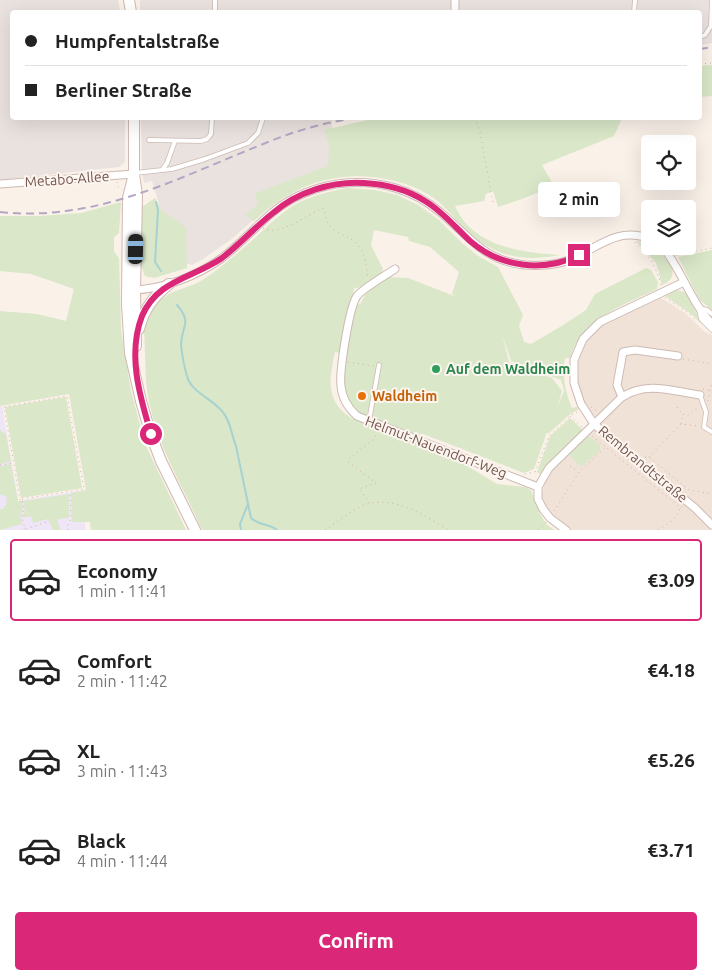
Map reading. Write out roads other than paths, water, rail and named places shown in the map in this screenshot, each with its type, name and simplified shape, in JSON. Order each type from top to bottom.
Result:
[{"type":"street","points":[[134,120],[134,174],[137,195],[129,344],[141,401],[158,452],[195,530]]},
{"type":"street","name":"Metabo-Allee","points":[[0,184],[134,174]]},
{"type":"street","points":[[136,348],[143,315],[155,295],[169,284],[205,268],[222,257],[274,212],[294,199],[318,189],[344,183],[385,185],[410,193],[433,206],[482,250],[496,258],[516,264],[536,266],[561,262],[569,260],[606,240],[620,235],[641,237]]},
{"type":"street","points":[[670,255],[699,308],[712,324]]},
{"type":"street","name":"Helmut-Nauendorf-Weg","points":[[395,269],[357,296],[351,312],[340,377],[344,399],[349,409],[357,416],[369,421],[538,487]]},
{"type":"street","name":"Rembrandtstraße","points":[[684,282],[600,322],[583,339],[574,360],[574,383],[584,408],[594,424],[687,501],[712,525]]},
{"type":"street","points":[[131,290],[169,284]]},
{"type":"street","points":[[131,290],[137,380]]},
{"type":"street","points":[[622,397],[617,386],[623,352],[635,350],[678,356]]},
{"type":"street","points":[[566,530],[550,518],[538,499],[538,487],[549,468],[622,397],[636,390],[649,388],[700,396]]},
{"type":"lane","points":[[702,36],[711,26],[712,0]]},
{"type":"lane","points":[[149,140],[208,140],[211,134],[212,120]]},
{"type":"lane","points":[[134,174],[162,170],[205,159],[248,142],[258,133],[262,120]]},
{"type":"lane","points":[[162,170],[176,141]]},
{"type":"lane","points":[[699,308],[712,314]]},
{"type":"lane","points":[[699,308],[701,319],[712,330]]},
{"type":"lane","points":[[369,421],[378,366]]},
{"type":"lane","points":[[700,396],[706,411],[704,427],[712,432]]},
{"type":"waterway","points":[[156,202],[158,210],[155,262],[161,271]]},
{"type":"waterway","points":[[177,305],[182,311],[185,321],[181,345],[189,382],[197,391],[218,406],[229,423],[236,446],[251,518],[277,530]]},
{"type":"waterway","points":[[241,530],[240,524],[248,504]]},
{"type":"railway","points":[[702,49],[712,47]]},
{"type":"railway","points":[[0,212],[38,213],[74,210],[110,202],[144,192],[290,134],[342,120]]},
{"type":"place","name":"Auf dem Waldheim","points":[[436,369]]},
{"type":"place","name":"Waldheim","points":[[362,396]]}]
